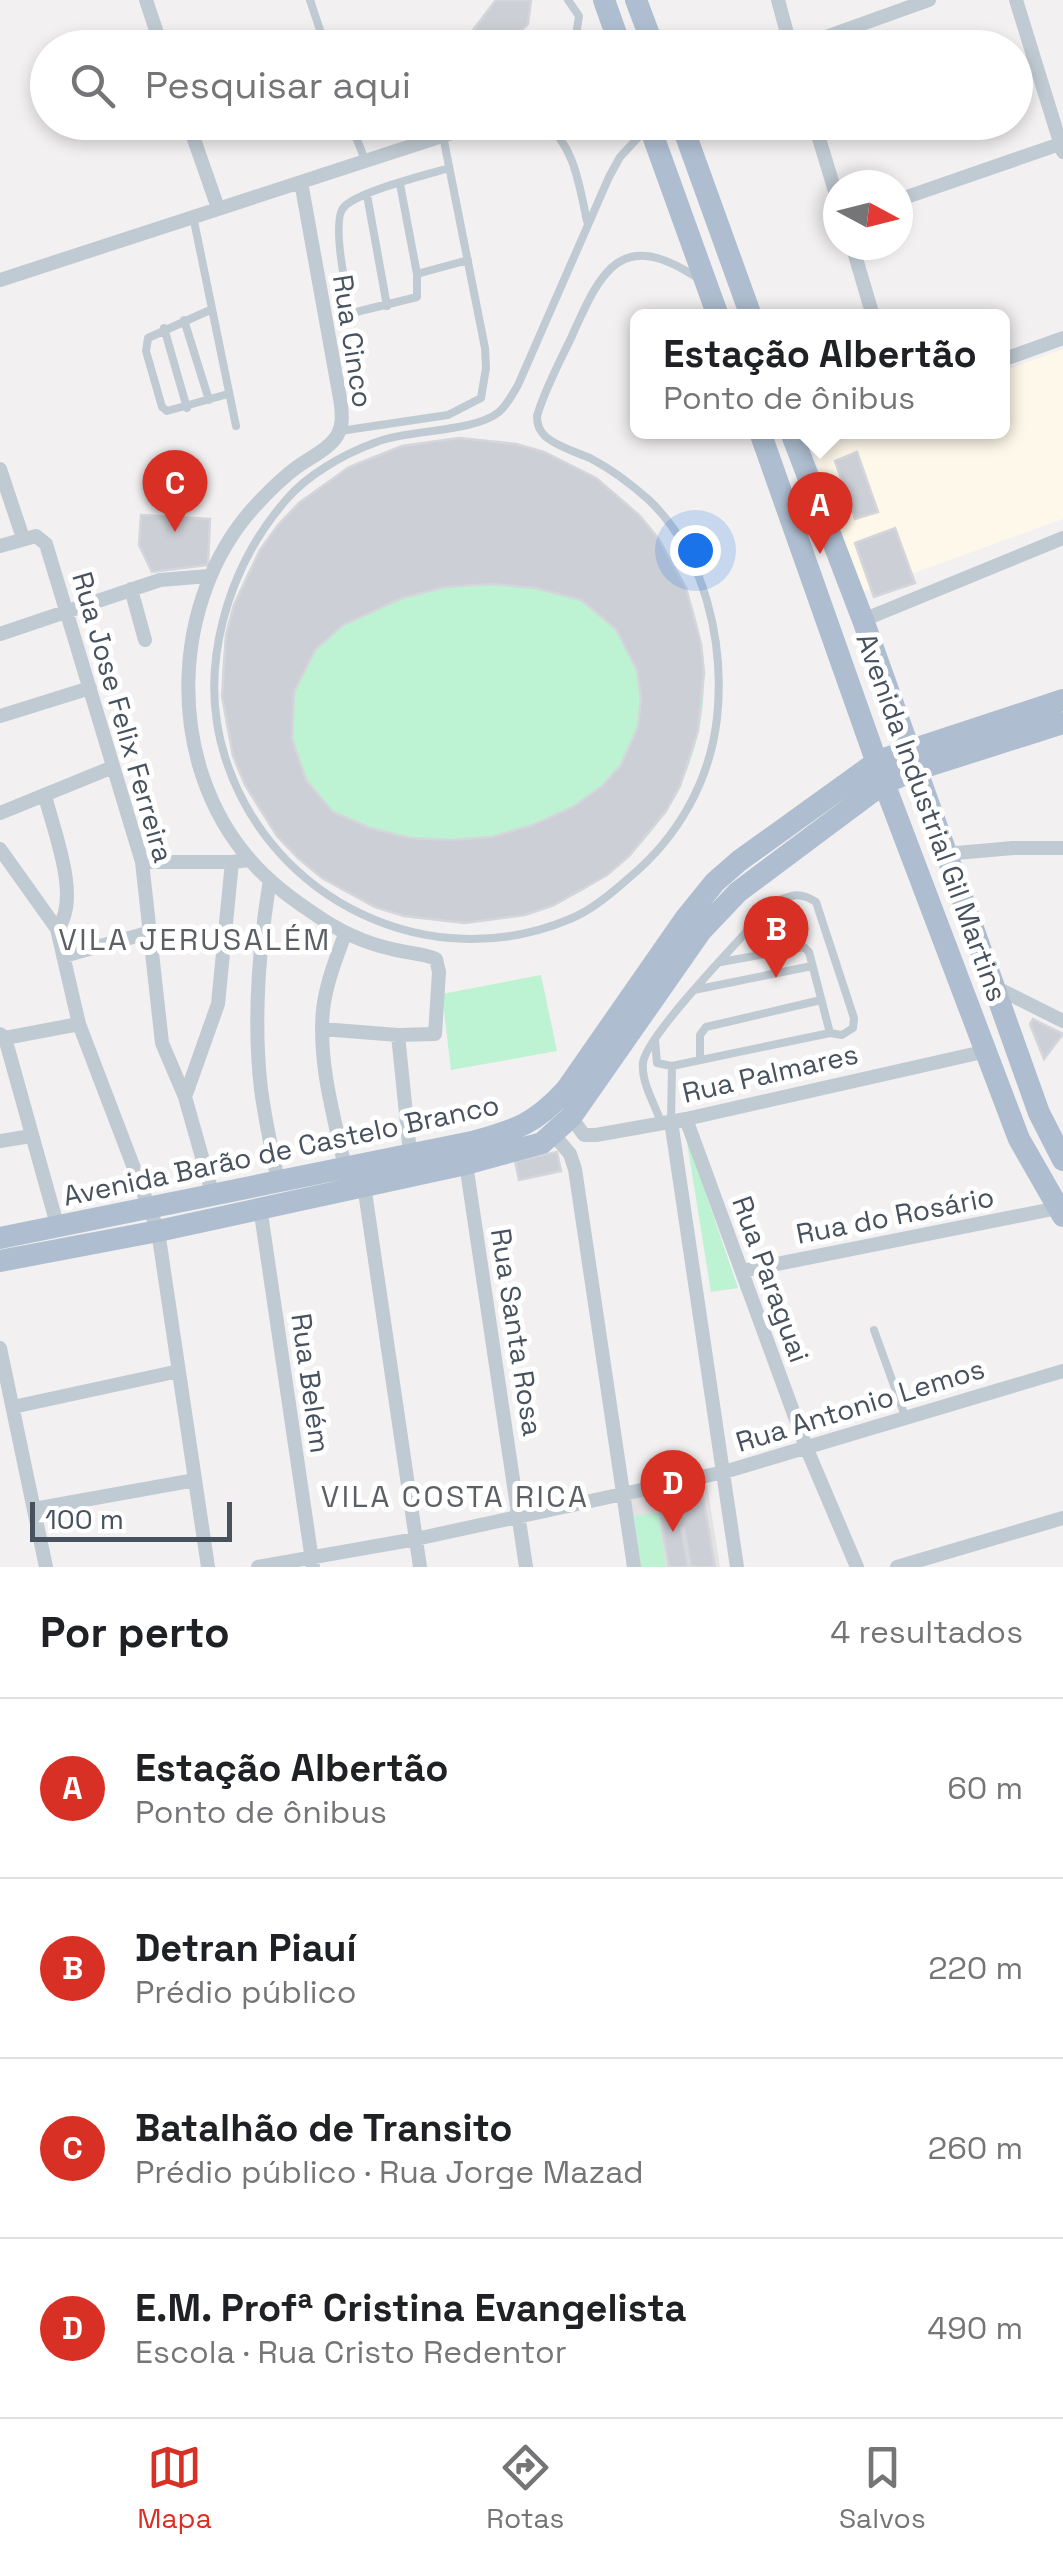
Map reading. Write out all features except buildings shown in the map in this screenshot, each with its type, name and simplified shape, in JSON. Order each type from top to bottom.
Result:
[{"type":"main road","points":[[604,0],[611,30]]},
{"type":"main road","points":[[636,0],[647,30]]},
{"type":"main road","points":[[655,140],[715,309]]},
{"type":"main road","points":[[687,140],[748,309]]},
{"type":"main road","name":"Avenida Industrial Gil Martins","points":[[762,439],[881,772],[1019,1139],[1060,1212]]},
{"type":"main road","name":"Avenida Industrial Gil Martins","points":[[795,439],[864,620],[1039,1113],[1063,1160]]},
{"type":"main road","name":"Avenida Barão de Castelo Branco","points":[[0,1261],[152,1221],[213,1196],[523,1128],[544,1114],[566,1090],[715,882],[881,772],[1063,700]]},
{"type":"main road","name":"Avenida Barão de Castelo Branco","points":[[912,759],[1063,723]]},
{"type":"main road","name":"Avenida Barão de Castelo Branco","points":[[0,1238],[58,1228],[260,1207],[466,1164],[535,1146],[554,1136],[715,914],[881,772]]},
{"type":"street","points":[[146,0],[156,30]]},
{"type":"street","points":[[778,0],[787,30]]},
{"type":"street","points":[[844,30],[929,0]]},
{"type":"street","points":[[1016,0],[1026,30]]},
{"type":"street","points":[[913,195],[1061,141],[1033,53]]},
{"type":"street","points":[[194,140],[218,208]]},
{"type":"street","points":[[0,280],[430,140]]},
{"type":"street","points":[[819,140],[829,170]]},
{"type":"street","name":"Rua Cinco","points":[[249,860],[213,803],[194,736],[188,658],[209,576],[230,539],[255,506],[340,431],[341,404],[301,182]]},
{"type":"street","points":[[856,260],[871,309]]},
{"type":"street","points":[[1010,357],[1063,338]]},
{"type":"street","points":[[0,469],[23,538],[0,546]]},
{"type":"street","name":"Rua Jose Felix Ferreira","points":[[23,538],[38,536],[46,544],[142,862],[162,1043],[185,1097],[213,1196]]},
{"type":"street","points":[[864,620],[1063,538]]},
{"type":"street","points":[[0,634],[173,577],[209,576]]},
{"type":"street","points":[[131,589],[145,640]]},
{"type":"street","points":[[0,716],[90,688]]},
{"type":"street","points":[[0,814],[112,767]]},
{"type":"street","points":[[45,796],[66,883],[66,914],[57,928]]},
{"type":"street","points":[[0,848],[57,928],[80,1024],[152,1221],[208,1567]]},
{"type":"street","points":[[945,854],[1063,848]]},
{"type":"street","points":[[142,862],[249,860],[270,880],[345,934],[436,959],[437,1028],[430,1036],[322,1029]]},
{"type":"street","points":[[185,1097],[218,1004],[232,862]]},
{"type":"street","points":[[270,880],[262,940],[259,1057],[278,1181]]},
{"type":"street","points":[[64,956],[151,932]]},
{"type":"street","points":[[345,934],[328,987],[322,1029],[329,1090],[345,1166]]},
{"type":"street","points":[[995,986],[1063,1022]]},
{"type":"street","points":[[58,1228],[32,1136],[7,1073],[2,1036],[80,1024]]},
{"type":"street","points":[[398,1036],[410,1153]]},
{"type":"street","name":"Rua Palmares","points":[[571,1117],[587,1136],[987,1051]]},
{"type":"street","points":[[672,1120],[737,1567]]},
{"type":"street","name":"Rua Paraguai","points":[[672,1120],[742,1272],[806,1447],[856,1567]]},
{"type":"street","points":[[0,1140],[32,1136]]},
{"type":"street","points":[[554,1136],[570,1154],[575,1169],[634,1567]]},
{"type":"street","name":"Rua Santa Rosa","points":[[466,1164],[526,1567]]},
{"type":"street","points":[[364,1185],[420,1567]]},
{"type":"street","name":"Rua Belém","points":[[260,1207],[312,1562]]},
{"type":"street","name":"Rua do Rosário","points":[[742,1272],[1060,1212]]},
{"type":"street","points":[[0,1348],[46,1567]]},
{"type":"street","name":"Rua Antonio Lemos","points":[[258,1567],[312,1562],[724,1472],[1063,1370]]},
{"type":"street","points":[[14,1408],[179,1372]]},
{"type":"street","points":[[34,1510],[195,1480]]},
{"type":"street","points":[[898,1567],[1063,1518]]},
{"type":"lane","points":[[310,0],[320,30]]},
{"type":"lane","points":[[568,0],[579,16],[577,30]]},
{"type":"lane","points":[[357,140],[365,160]]},
{"type":"lane","points":[[444,140],[485,348],[481,398],[493,416]]},
{"type":"lane","points":[[561,140],[570,155],[587,221]]},
{"type":"lane","points":[[635,140],[620,157],[587,221],[518,385],[502,410],[493,416],[377,441],[322,471],[287,498],[232,589],[214,672],[224,756],[240,795],[284,861],[319,890],[365,916],[415,934],[469,940],[518,934],[572,918],[614,892],[655,856],[677,830],[699,784],[717,719],[718,645],[704,590],[680,543],[652,504],[625,479],[549,440],[538,427],[537,416],[599,278],[607,269],[636,256],[656,258],[676,264],[706,284]]},
{"type":"lane","points":[[400,184],[417,274],[417,297],[356,312],[350,308],[346,291],[340,212],[367,195],[400,184],[449,168]]},
{"type":"lane","points":[[367,195],[387,306]]},
{"type":"lane","points":[[193,216],[236,426]]},
{"type":"lane","points":[[417,274],[468,260]]},
{"type":"lane","points":[[322,296],[346,291]]},
{"type":"lane","points":[[210,310],[148,338],[146,351],[162,407],[167,412],[228,394]]},
{"type":"lane","points":[[184,320],[209,400]]},
{"type":"lane","points":[[164,328],[187,408]]},
{"type":"lane","points":[[340,431],[448,414],[481,398]]},
{"type":"lane","points":[[655,1040],[657,1063],[672,1066],[848,1033],[854,1018],[816,902],[806,895],[792,894],[774,902],[694,990],[655,1040],[643,1064],[672,1120]]},
{"type":"lane","points":[[720,962],[796,946],[809,952],[830,1034]]},
{"type":"lane","points":[[694,990],[812,966]]},
{"type":"lane","points":[[700,1060],[700,1035],[706,1027],[821,1000]]},
{"type":"lane","points":[[672,1066],[672,1120]]},
{"type":"lane","points":[[874,1330],[905,1416]]},
{"type":"shaded area","points":[[1063,349],[1063,519],[862,592],[809,442],[1010,439],[1010,368]]},
{"type":"shaded area","points":[[707,1485],[720,1567],[637,1567],[627,1497]]},
{"type":"green space","points":[[463,440],[510,444],[555,458],[597,480],[634,510],[664,547],[686,589],[700,634],[704,681],[700,728],[686,773],[664,815],[634,852],[597,882],[555,904],[510,918],[463,922],[416,918],[371,904],[329,882],[292,852],[262,815],[240,773],[226,728],[222,681],[226,634],[240,589],[262,547],[292,510],[329,480],[371,458],[416,444]]},
{"type":"green space","points":[[541,975],[557,1051],[451,1070],[442,994]]},
{"type":"green space","points":[[686,1136],[738,1288],[711,1292]]},
{"type":"green space","points":[[658,1513],[666,1567],[641,1567],[634,1516]]},
{"type":"place","name":"Batalhão de Transito","points":[[175,532]]},
{"type":"place","name":"Estação Albertão","points":[[820,554]]},
{"type":"place","name":"Detran Piauí","points":[[776,978]]},
{"type":"place","name":"E.M. Profª Cristina Evangelista","points":[[673,1532]]},
{"type":"district","name":"VILA JERUSALÉM","points":[[195,940]]},
{"type":"district","name":"VILA COSTA RICA","points":[[455,1497]]}]
